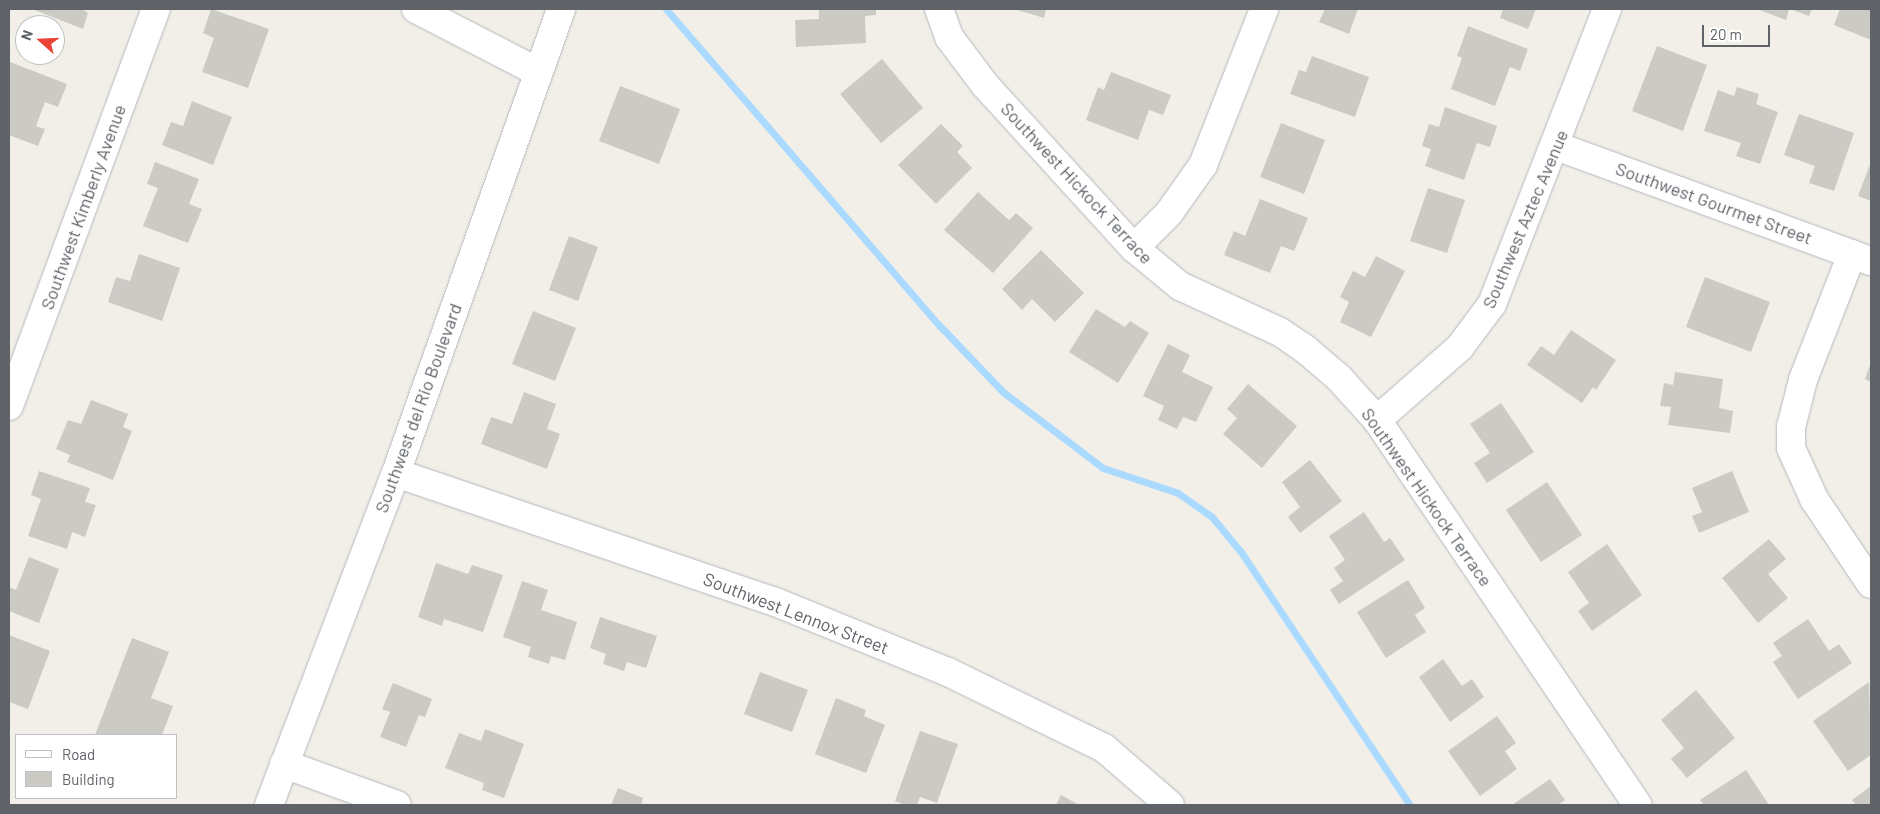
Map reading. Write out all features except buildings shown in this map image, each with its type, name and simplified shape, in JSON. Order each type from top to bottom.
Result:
[{"type":"street","name":"Southwest Kimberly Avenue","points":[[9,406],[156,9]]},
{"type":"street","points":[[416,9],[538,72]]},
{"type":"street","name":"Southwest del Rio Boulevard","points":[[269,805],[396,473],[561,9]]},
{"type":"street","name":"Southwest Hickock Terrace","points":[[939,9],[949,37],[985,84],[1134,248],[1180,286],[1280,332],[1305,349],[1339,378],[1377,420],[1638,805]]},
{"type":"street","points":[[1134,248],[1169,213],[1203,164],[1264,9]]},
{"type":"street","name":"Southwest Aztec Avenue","points":[[1377,420],[1460,347],[1492,304],[1556,146],[1607,9]]},
{"type":"street","name":"Southwest Gourmet Street","points":[[1556,146],[1862,258]]},
{"type":"street","points":[[1862,258],[1803,380],[1791,427],[1791,448],[1814,499],[1871,584]]},
{"type":"street","name":"Southwest Lennox Street","points":[[396,473],[773,601],[948,672],[1104,748],[1170,805]]},
{"type":"street","points":[[284,764],[396,805]]},
{"type":"waterway","points":[[666,9],[939,325],[1003,392],[1103,468],[1178,493],[1212,517],[1241,552],[1410,805]]}]
